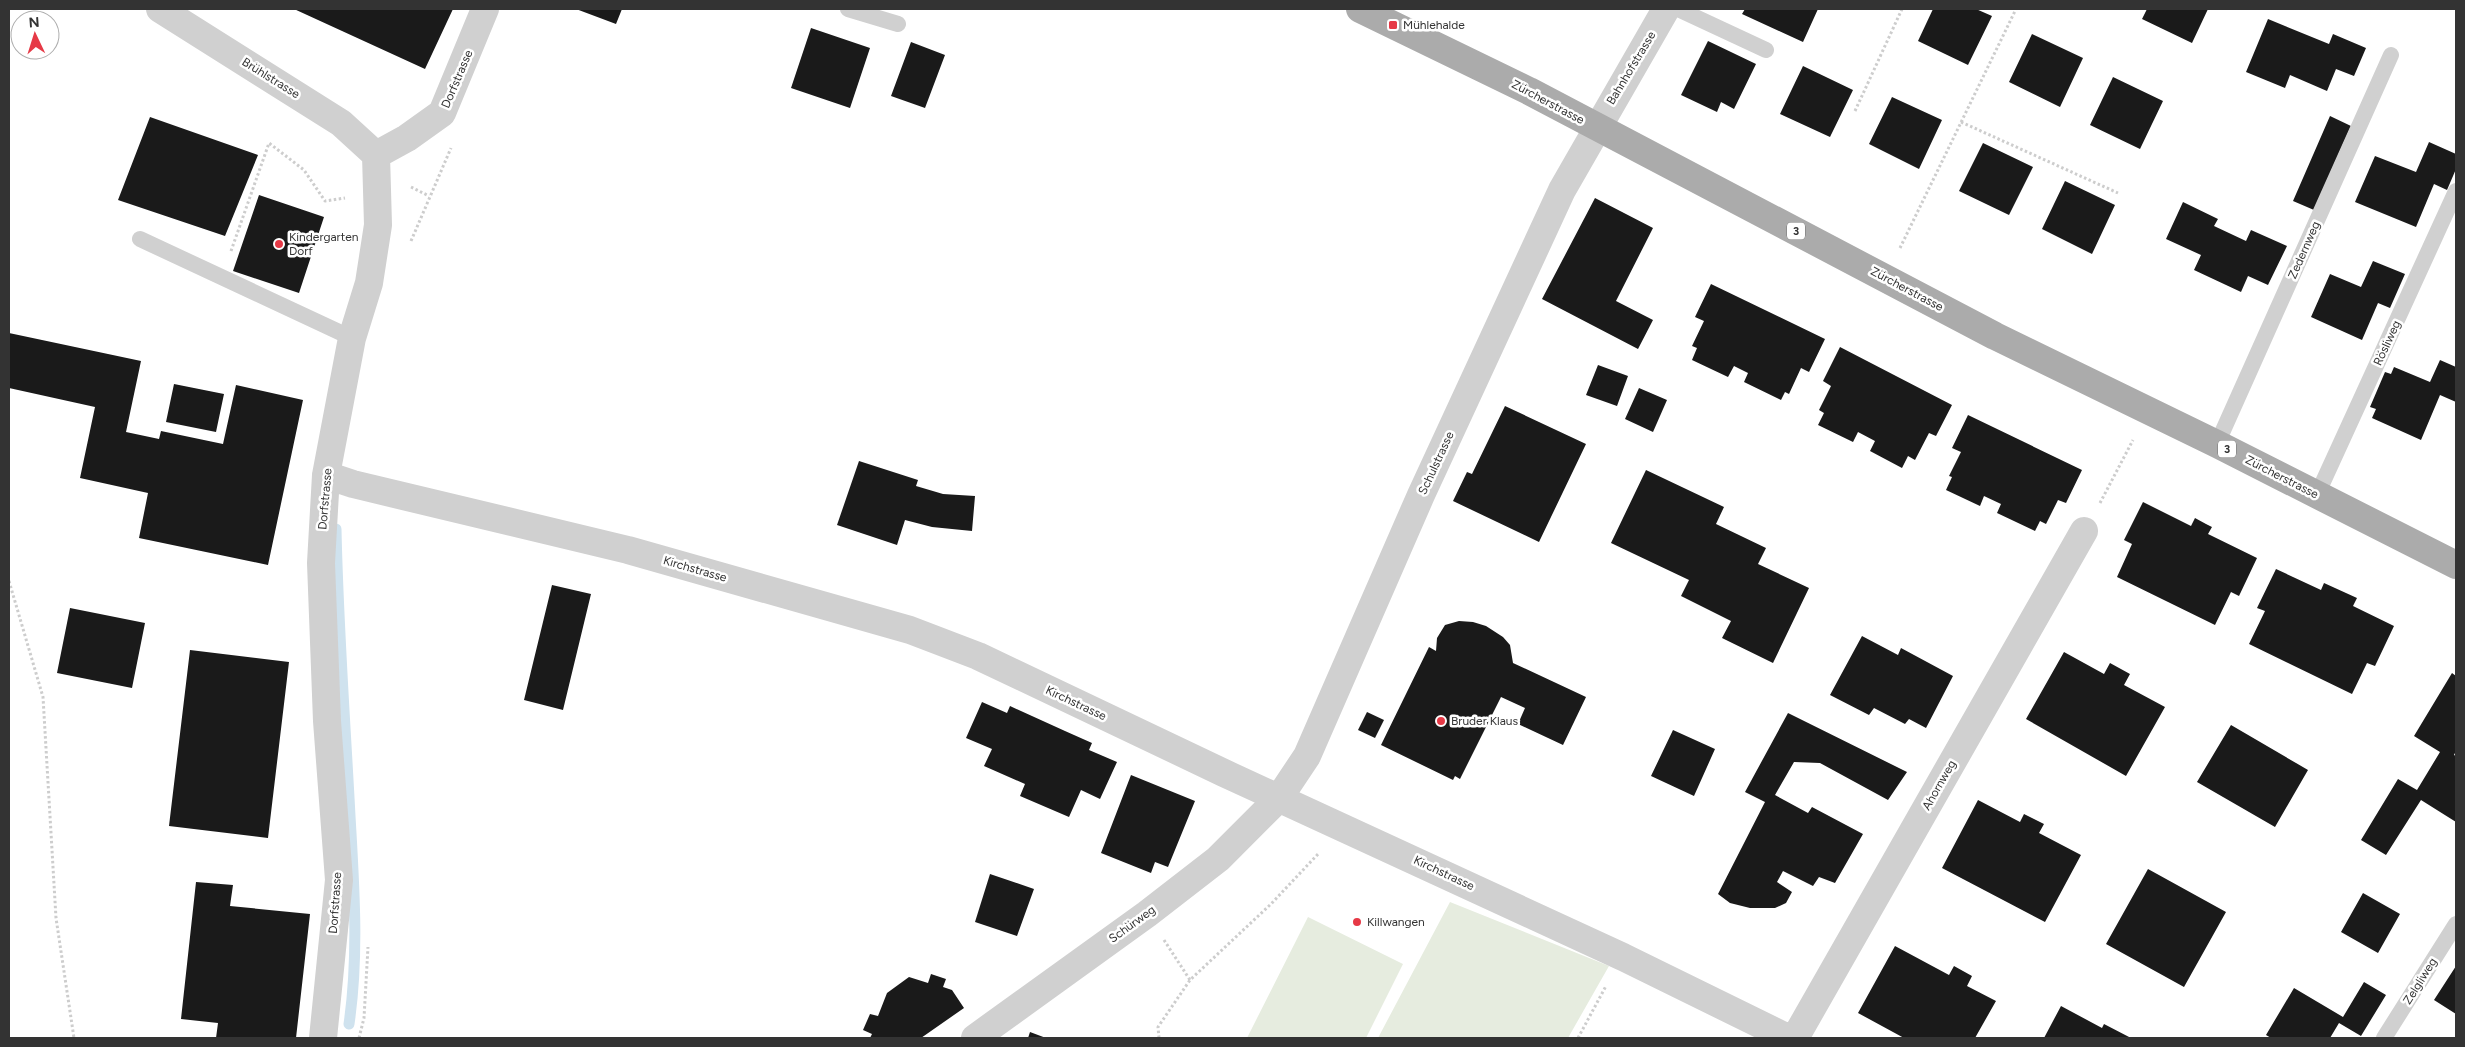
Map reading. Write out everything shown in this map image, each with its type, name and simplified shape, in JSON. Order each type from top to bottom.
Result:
[{"type":"main road","name":"Zürcherstrasse","points":[[1360,9],[1529,92],[1995,336],[2217,444],[2456,565]]},
{"type":"street","name":"Brühlstrasse","points":[[160,9],[341,123],[376,155]]},
{"type":"street","name":"Dorfstrasse","points":[[323,1038],[338,880],[327,721],[320,563],[326,475],[352,338],[369,284],[378,225],[376,155],[406,138],[442,113],[485,9]]},
{"type":"street","name":"Bahnhofstrasse","points":[[1596,128],[1666,9]]},
{"type":"street","name":"Schulstrasse","points":[[1279,798],[1307,756],[1421,495],[1562,190],[1596,128]]},
{"type":"street","name":"Kirchstrasse","points":[[326,475],[353,484],[628,550],[910,630],[978,656],[1623,957],[1788,1038]]},
{"type":"street","name":"Ahornweg","points":[[1795,1038],[2084,531]]},
{"type":"street","name":"Schürweg","points":[[975,1038],[1147,914],[1218,859],[1279,798]]},
{"type":"lane","points":[[848,9],[898,24]]},
{"type":"lane","points":[[1678,9],[1766,50]]},
{"type":"lane","name":"Zedernweg","points":[[2217,444],[2391,55]]},
{"type":"lane","name":"Rösliweg","points":[[2317,495],[2456,191]]},
{"type":"lane","points":[[140,239],[352,338]]},
{"type":"lane","name":"Zelgliweg","points":[[2384,1038],[2456,924]]},
{"type":"path","points":[[1855,111],[1902,9]]},
{"type":"path","points":[[1883,276],[1905,239],[2016,9]]},
{"type":"path","points":[[1961,122],[2118,193]]},
{"type":"path","points":[[221,277],[269,143],[304,170],[325,201],[378,193]]},
{"type":"path","points":[[412,187],[430,196]]},
{"type":"path","points":[[2084,531],[2149,411]]},
{"type":"path","points":[[9,581],[43,697],[56,918],[74,1038]]},
{"type":"path","points":[[1159,1038],[1158,1027],[1190,980],[1271,904],[1343,827]]},
{"type":"path","points":[[1147,914],[1190,980]]},
{"type":"path","points":[[1578,1038],[1623,957]]},
{"type":"shaded area","points":[[1450,902],[1609,966],[1568,1038],[1378,1038]]},
{"type":"shaded area","points":[[1308,917],[1403,964],[1366,1038],[1247,1038]]},
{"type":"building","points":[[294,9],[453,9],[425,69]]},
{"type":"building","points":[[576,9],[622,9],[616,24]]},
{"type":"building","points":[[1745,9],[1818,9],[1803,42],[1742,14]]},
{"type":"building","points":[[1933,9],[1976,9],[1992,16],[1968,65],[1918,41]]},
{"type":"building","points":[[2147,9],[2208,9],[2192,43],[2142,19]]},
{"type":"building","points":[[2268,19],[2329,44],[2333,34],[2366,48],[2354,76],[2336,69],[2327,91],[2290,75],[2285,88],[2246,72]]},
{"type":"building","points":[[811,28],[870,48],[850,108],[791,88]]},
{"type":"building","points":[[2032,34],[2083,58],[2060,107],[2009,82]]},
{"type":"building","points":[[1708,41],[1756,64],[1734,109],[1721,102],[1717,112],[1681,95]]},
{"type":"building","points":[[911,42],[945,55],[925,108],[891,96]]},
{"type":"building","points":[[1803,66],[1853,90],[1830,137],[1780,114]]},
{"type":"building","points":[[2113,77],[2163,101],[2140,149],[2090,125]]},
{"type":"building","points":[[1892,97],[1942,120],[1919,169],[1869,144]]},
{"type":"building","points":[[2330,116],[2351,126],[2314,210],[2293,201]]},
{"type":"building","points":[[150,117],[258,155],[225,236],[118,200]]},
{"type":"building","points":[[2429,142],[2456,154],[2456,169],[2447,190],[2434,184],[2416,227],[2355,202],[2375,156],[2416,172]]},
{"type":"building","points":[[1983,143],[2033,167],[2009,215],[1959,191]]},
{"type":"building","points":[[2065,181],[2115,205],[2092,254],[2042,229]]},
{"type":"building","name":"Kindergarten Dorf","points":[[259,195],[324,217],[299,293],[233,271]]},
{"type":"building","points":[[1595,198],[1653,228],[1616,301],[1653,320],[1638,349],[1542,299]]},
{"type":"building","points":[[2183,202],[2218,219],[2214,226],[2246,241],[2251,230],[2287,246],[2268,285],[2248,276],[2241,292],[2194,270],[2201,255],[2166,239]]},
{"type":"building","points":[[2373,261],[2405,274],[2390,308],[2378,303],[2362,340],[2311,317],[2330,274],[2361,287]]},
{"type":"building","points":[[1711,284],[1825,339],[1809,372],[1801,368],[1789,394],[1785,392],[1781,400],[1744,382],[1748,373],[1734,366],[1728,377],[1692,360],[1697,348],[1692,346],[1704,321],[1695,317]]},
{"type":"building","points":[[9,333],[141,361],[126,432],[159,439],[161,431],[223,444],[236,385],[303,400],[268,565],[139,538],[148,493],[80,478],[95,407],[9,388]]},
{"type":"building","points":[[1840,347],[1952,405],[1936,436],[1929,433],[1915,460],[1908,456],[1902,468],[1870,451],[1875,441],[1858,432],[1853,442],[1818,425],[1824,413],[1819,410],[1831,386],[1823,381]]},
{"type":"building","points":[[2440,360],[2456,367],[2456,402],[2440,395],[2421,440],[2372,418],[2376,409],[2370,407],[2385,372],[2391,374],[2394,367],[2430,382]]},
{"type":"building","points":[[1598,365],[1628,376],[1617,406],[1586,395]]},
{"type":"building","points":[[174,384],[224,394],[216,432],[166,422]]},
{"type":"building","points":[[1639,388],[1667,400],[1653,432],[1625,419]]},
{"type":"building","points":[[1505,406],[1586,444],[1539,542],[1453,501],[1467,472],[1472,474]]},
{"type":"building","points":[[1968,415],[2082,470],[2066,503],[2058,500],[2046,524],[2040,521],[2035,531],[1997,513],[2001,504],[1984,496],[1980,506],[1946,490],[1952,477],[1949,476],[1961,452],[1952,448]]},
{"type":"building","points":[[859,461],[918,480],[916,486],[943,494],[975,496],[972,531],[932,527],[905,520],[897,545],[837,525]]},
{"type":"building","points":[[1646,470],[1724,507],[1716,524],[1766,548],[1758,564],[1809,588],[1773,663],[1722,638],[1731,621],[1681,596],[1689,580],[1611,543]]},
{"type":"building","points":[[2143,502],[2191,526],[2195,518],[2212,527],[2208,534],[2257,558],[2239,596],[2231,592],[2215,625],[2117,577],[2132,544],[2124,540]]},
{"type":"building","points":[[2276,569],[2321,590],[2324,583],[2357,598],[2353,606],[2394,626],[2375,666],[2367,663],[2352,694],[2249,644],[2265,611],[2257,608]]},
{"type":"building","points":[[552,585],[591,594],[563,710],[524,700]]},
{"type":"building","points":[[70,608],[145,623],[132,688],[57,673]]},
{"type":"building","name":"Bruder Klaus","points":[[1459,621],[1473,622],[1486,626],[1503,637],[1510,645],[1513,663],[1586,697],[1563,745],[1518,724],[1525,708],[1501,697],[1460,779],[1455,776],[1453,780],[1381,745],[1429,647],[1436,651],[1437,638],[1445,625]]},
{"type":"building","points":[[1862,636],[1898,655],[1901,648],[1953,676],[1926,728],[1909,719],[1905,724],[1874,708],[1869,715],[1830,695]]},
{"type":"building","points":[[190,650],[289,662],[268,838],[169,826]]},
{"type":"building","points":[[2064,652],[2104,674],[2110,663],[2130,674],[2124,685],[2165,707],[2126,776],[2026,719]]},
{"type":"building","points":[[2452,673],[2456,676],[2456,751],[2454,755],[2456,756],[2456,822],[2421,800],[2386,855],[2361,840],[2398,779],[2417,790],[2440,752],[2414,736]]},
{"type":"building","points":[[982,702],[1007,713],[1010,706],[1092,743],[1089,750],[1117,762],[1100,799],[1081,790],[1069,817],[1020,796],[1025,784],[984,766],[992,749],[966,738]]},
{"type":"building","points":[[1367,712],[1384,720],[1375,738],[1358,730]]},
{"type":"building","points":[[1788,713],[1907,772],[1888,800],[1820,763],[1794,762],[1775,795],[1808,813],[1812,807],[1863,834],[1835,883],[1819,877],[1813,886],[1783,871],[1777,882],[1792,892],[1786,903],[1775,908],[1750,908],[1730,903],[1718,894],[1765,802],[1745,792]]},
{"type":"building","points":[[2231,725],[2308,770],[2275,827],[2197,782]]},
{"type":"building","points":[[1673,730],[1715,749],[1694,796],[1651,776]]},
{"type":"building","points":[[1131,775],[1195,801],[1168,867],[1155,862],[1151,873],[1101,853]]},
{"type":"building","points":[[1978,800],[2020,822],[2024,814],[2044,824],[2039,833],[2081,855],[2045,922],[1942,868]]},
{"type":"building","points":[[2148,869],[2226,912],[2184,987],[2106,944]]},
{"type":"building","points":[[990,874],[1034,889],[1017,936],[975,922]]},
{"type":"building","points":[[196,882],[233,885],[230,906],[310,914],[296,1038],[216,1038],[218,1023],[181,1019]]},
{"type":"building","points":[[2363,893],[2400,914],[2378,953],[2341,932]]},
{"type":"building","points":[[1895,946],[1949,975],[1954,966],[1972,976],[1967,986],[1996,1001],[1975,1038],[1904,1038],[1858,1013]]},
{"type":"building","points":[[2456,966],[2456,1014],[2434,1000]]},
{"type":"building","points":[[931,974],[946,979],[943,987],[952,990],[964,1008],[921,1038],[870,1038],[872,1034],[863,1030],[870,1014],[878,1016],[887,993],[909,977],[928,983]]},
{"type":"building","points":[[2364,982],[2386,995],[2361,1036],[2339,1023],[2330,1038],[2271,1038],[2266,1035],[2294,988],[2343,1017]]},
{"type":"building","points":[[2061,1006],[2102,1028],[2104,1024],[2131,1038],[2044,1038]]},
{"type":"building","points":[[1030,1032],[1046,1038],[1028,1038]]},
{"type":"waterway","points":[[336,529],[354,894],[355,946],[349,1024]]},
{"type":"place","name":"Mühlehalde","points":[[1393,25]]},
{"type":"place","name":"Kindergarten Dorf","points":[[279,244]]},
{"type":"place","name":"Bruder Klaus","points":[[1441,721]]},
{"type":"place","name":"Killwangen","points":[[1357,922]]}]
